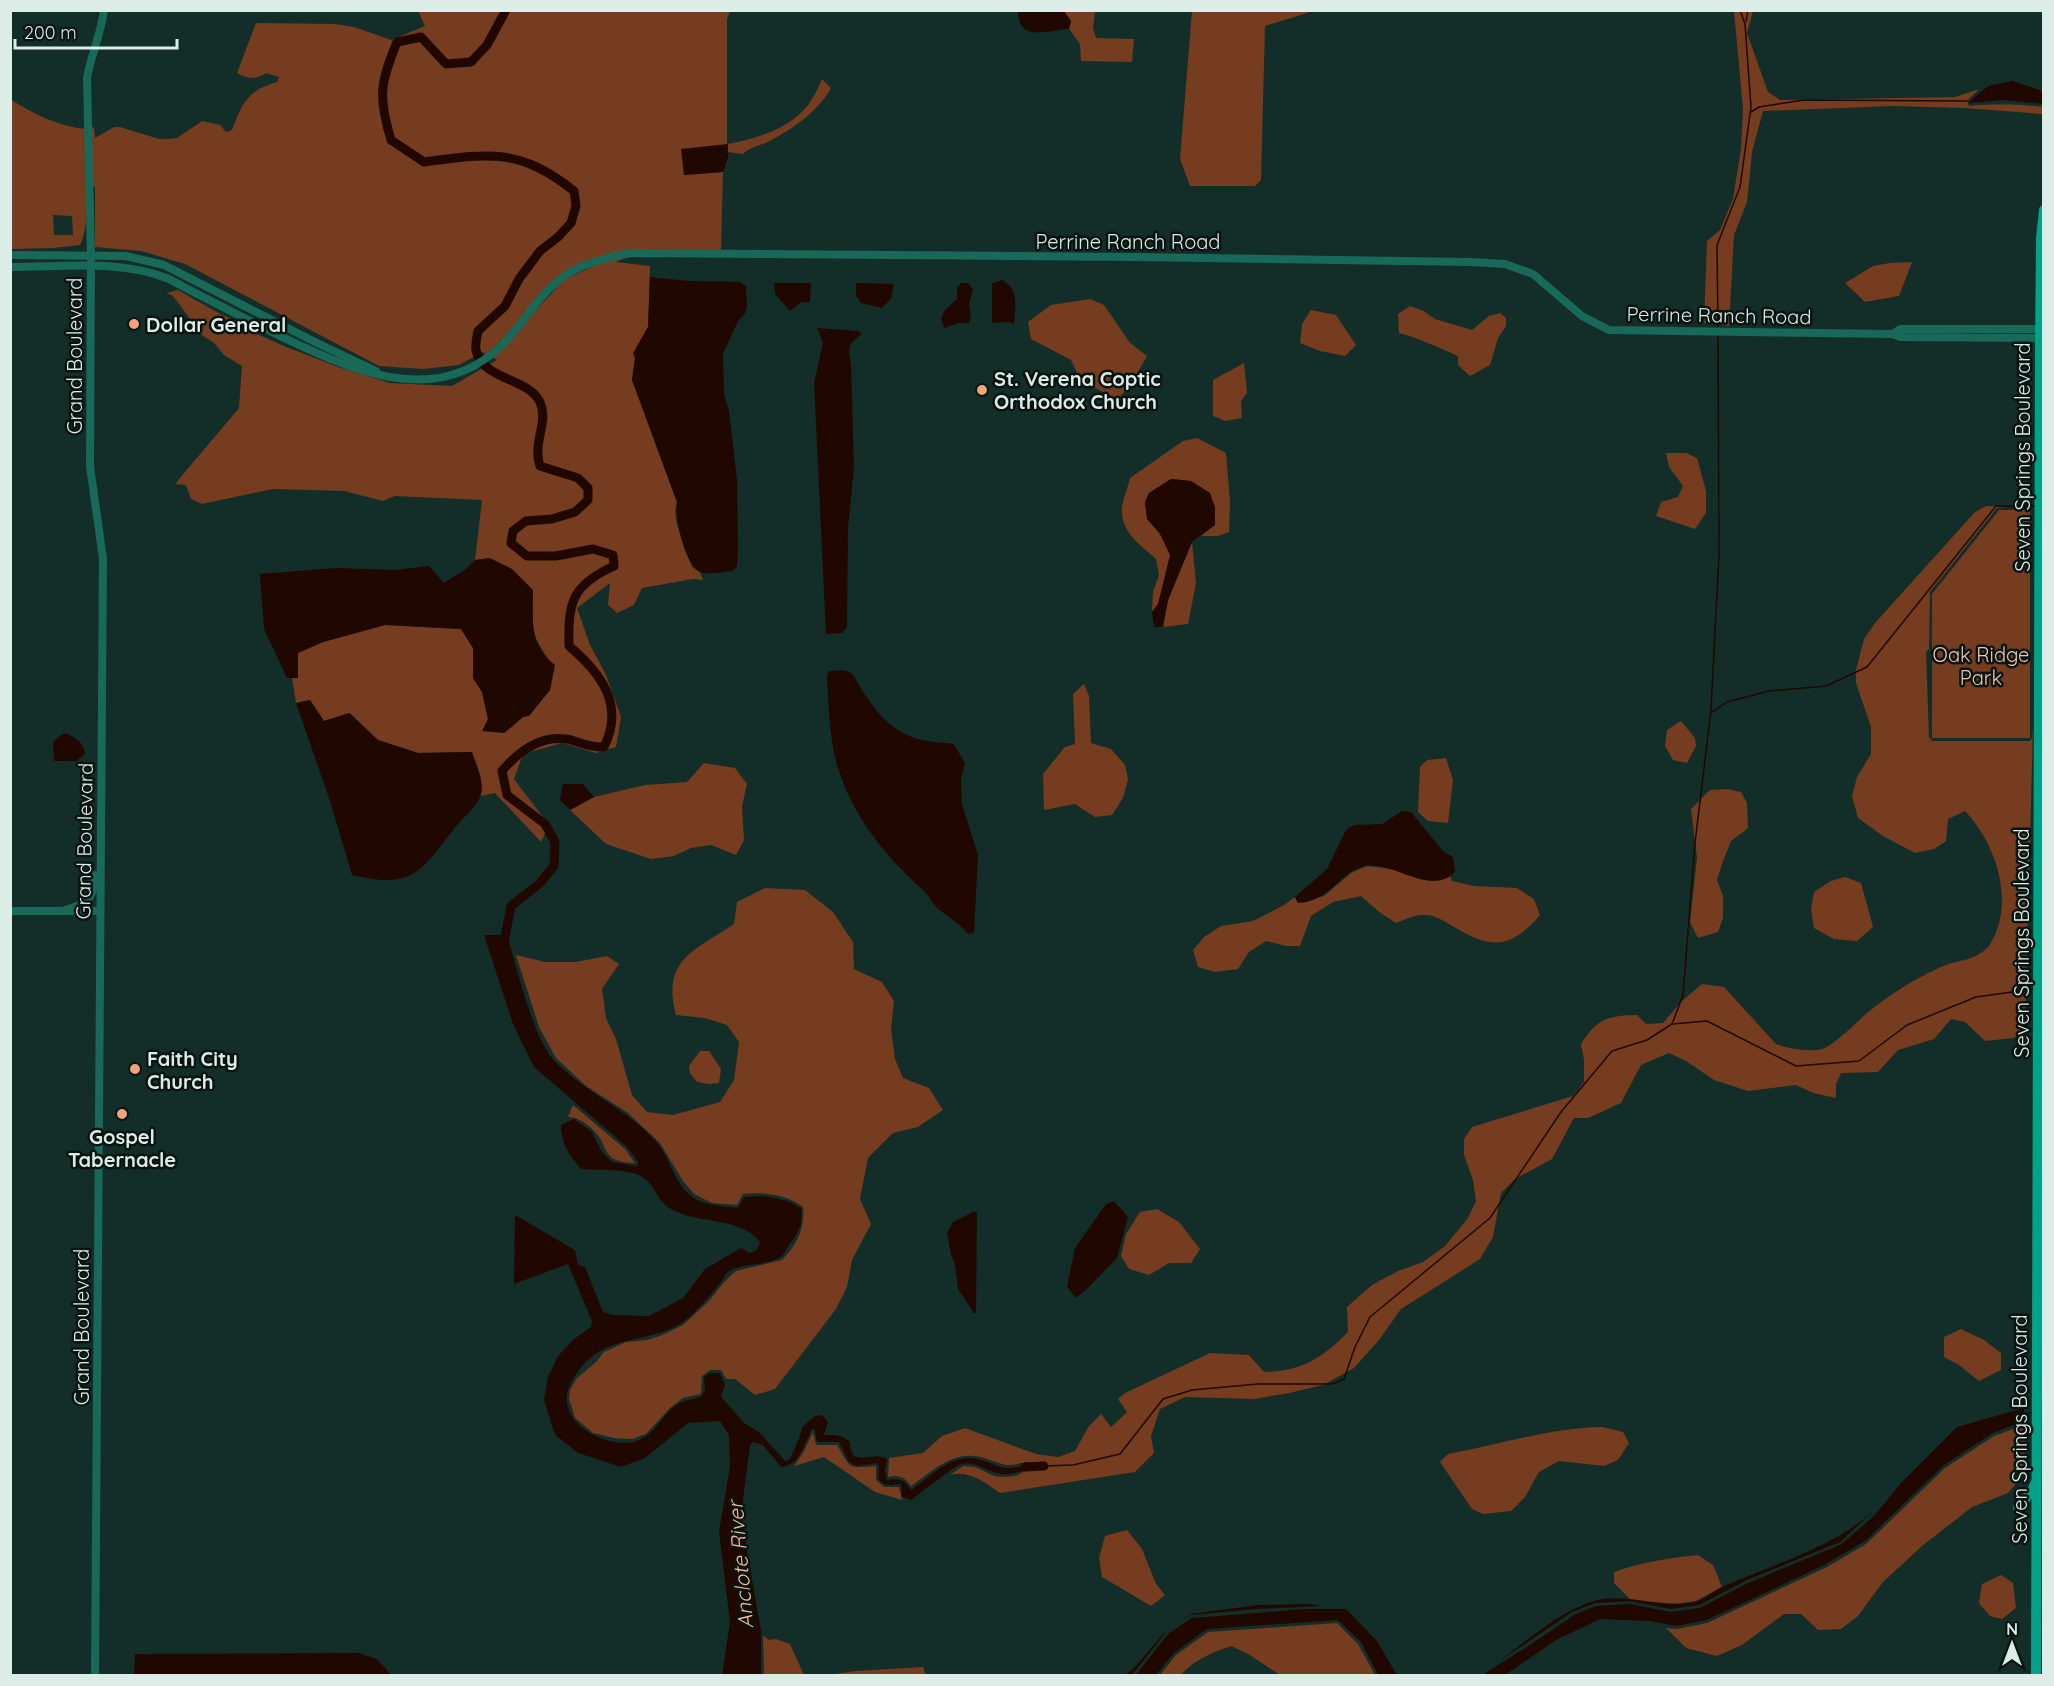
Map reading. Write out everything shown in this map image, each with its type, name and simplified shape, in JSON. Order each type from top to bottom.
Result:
[{"type":"main road","name":"Seven Springs Boulevard","points":[[2036,1676],[2040,1503],[2038,1393],[2041,900],[2039,856],[2043,210]]},
{"type":"main road","points":[[2039,856],[2043,875]]},
{"type":"main road","points":[[2039,1034],[2043,1046]]},
{"type":"main road","points":[[2040,1482],[2018,1507],[2025,1503],[2040,1503]]},
{"type":"street","name":"Grand Boulevard","points":[[95,1676],[102,549],[90,466],[91,255],[87,78],[103,22],[104,10]]},
{"type":"street","name":"Perrine Ranch Road","points":[[10,267],[91,267],[140,270],[157,274],[336,362],[372,374],[417,380],[436,378],[468,368],[492,353],[562,277],[606,257],[631,254],[1134,257],[1504,264],[1533,274],[1582,316],[1609,330],[1893,334],[1900,338],[2042,334]]},
{"type":"street","name":"Perrine Ranch Road","points":[[10,255],[126,256],[164,265],[345,357],[386,375]]},
{"type":"street","points":[[62,911],[84,904],[92,895],[100,841]]},
{"type":"street","points":[[10,911],[99,911]]},
{"type":"green space","points":[[418,11],[730,11],[727,19],[727,144],[760,136],[791,121],[808,105],[822,79],[831,88],[812,112],[777,137],[743,154],[728,152],[728,145],[684,175],[723,172],[721,251],[647,250],[611,255],[576,267],[563,273],[550,285],[486,354],[483,352],[459,365],[423,369],[379,366],[185,264],[141,251],[95,247],[95,187],[92,186],[91,128],[94,127],[95,138],[114,127],[120,127],[159,139],[177,138],[202,121],[220,125],[226,132],[232,130],[247,99],[259,89],[277,82],[279,77],[266,73],[252,78],[237,73],[256,23],[335,24],[354,27],[391,40],[425,26]]},
{"type":"green space","points":[[1064,11],[1095,11],[1093,28],[1096,38],[1134,39],[1132,62],[1081,61],[1080,44],[1069,29],[1071,21]]},
{"type":"green space","points":[[1192,11],[1309,11],[1265,26],[1261,180],[1255,186],[1190,186],[1180,159]]},
{"type":"green space","points":[[1734,11],[1753,11],[1747,33],[1768,92],[1780,100],[1955,97],[1979,89],[1967,101],[1969,106],[2043,107],[2043,114],[1893,106],[1763,111],[1752,152],[1747,202],[1734,235],[1729,326],[1704,323],[1707,241],[1720,230],[1733,199],[1741,149],[1743,109]]},
{"type":"green space","points":[[10,99],[47,119],[66,126],[86,129],[88,189],[84,236],[80,245],[11,249]],"holes":[[[53,215],[72,216],[73,235],[54,235]]]},
{"type":"green space","points":[[628,257],[616,262],[650,266],[648,327],[634,353],[632,380],[677,502],[675,511],[677,525],[692,567],[700,572],[703,580],[693,579],[642,588],[634,605],[617,613],[608,605],[610,583],[577,608],[590,645],[606,675],[621,717],[616,747],[596,753],[562,743],[523,754],[514,779],[549,825],[541,842],[495,793],[481,796],[480,780],[471,752],[418,753],[378,740],[350,713],[324,721],[310,700],[296,703],[292,678],[298,678],[298,653],[323,642],[385,625],[461,629],[473,648],[473,678],[482,692],[488,719],[504,733],[523,717],[529,715],[550,690],[548,659],[533,634],[532,590],[490,558],[475,560],[482,500],[395,496],[383,501],[344,491],[273,489],[202,504],[191,499],[186,485],[175,484],[239,408],[242,366],[224,355],[213,342],[203,336],[173,296],[167,293],[178,290],[222,315],[241,322],[257,334],[338,367],[390,383],[452,386],[497,360],[492,357],[564,280],[606,260]]},
{"type":"green space","points":[[1912,262],[1899,296],[1865,302],[1845,283],[1873,266]]},
{"type":"green space","points":[[1090,299],[1104,305],[1130,343],[1147,356],[1131,384],[1117,400],[1080,379],[1071,360],[1031,339],[1028,322],[1051,305]]},
{"type":"green space","points":[[1410,306],[1424,311],[1435,319],[1472,330],[1489,316],[1500,313],[1506,318],[1506,326],[1498,338],[1490,365],[1470,376],[1458,365],[1458,356],[1399,333],[1398,314]]},
{"type":"green space","points":[[1311,310],[1336,315],[1356,345],[1345,356],[1320,351],[1300,343],[1302,324]]},
{"type":"green space","points":[[1244,363],[1247,393],[1241,401],[1242,418],[1225,421],[1213,416],[1213,380]]},
{"type":"green space","points":[[1197,438],[1226,453],[1230,502],[1229,532],[1218,536],[1201,536],[1215,525],[1191,481],[1171,479],[1149,493],[1145,502],[1147,518],[1160,534],[1171,555],[1158,604],[1152,612],[1153,592],[1159,575],[1156,559],[1133,538],[1125,526],[1122,510],[1124,498],[1130,478],[1183,441]]},
{"type":"green space","points":[[1666,453],[1686,453],[1697,458],[1706,491],[1706,513],[1695,529],[1656,516],[1661,502],[1678,497],[1683,486],[1669,467]]},
{"type":"green space","points":[[1986,506],[2007,507],[1997,508],[1930,592],[1929,649],[1926,652],[1929,737],[1932,741],[2030,741],[2033,727],[2025,1032],[2013,1038],[1985,1041],[1965,1022],[1951,1019],[1934,1039],[1898,1050],[1878,1072],[1841,1073],[1836,1084],[1836,1098],[1813,1093],[1796,1085],[1748,1091],[1714,1080],[1686,1061],[1669,1053],[1641,1065],[1621,1103],[1588,1118],[1574,1118],[1552,1159],[1515,1179],[1501,1193],[1493,1237],[1480,1259],[1401,1309],[1379,1340],[1354,1368],[1323,1385],[1255,1399],[1185,1397],[1160,1409],[1151,1436],[1154,1453],[1135,1472],[1000,1493],[970,1476],[950,1475],[963,1466],[975,1467],[994,1476],[1016,1476],[1025,1471],[1037,1469],[1039,1465],[1027,1462],[1007,1465],[965,1456],[941,1465],[911,1486],[901,1477],[888,1477],[889,1458],[923,1453],[942,1436],[965,1428],[1036,1454],[1058,1457],[1075,1451],[1089,1426],[1101,1414],[1111,1427],[1127,1412],[1118,1399],[1125,1393],[1210,1353],[1249,1355],[1264,1372],[1300,1366],[1320,1356],[1348,1332],[1347,1307],[1372,1285],[1398,1271],[1423,1262],[1445,1246],[1468,1218],[1476,1201],[1473,1180],[1464,1155],[1464,1139],[1472,1127],[1573,1096],[1584,1082],[1581,1044],[1604,1020],[1618,1016],[1637,1015],[1646,1024],[1663,1023],[1682,1001],[1702,984],[1724,987],[1776,1044],[1800,1050],[1820,1049],[1835,1042],[1867,1013],[1909,983],[1944,966],[1975,956],[1987,948],[1999,925],[2002,908],[2001,890],[1993,855],[1976,824],[1965,811],[1948,819],[1946,841],[1934,849],[1915,853],[1883,836],[1858,818],[1852,796],[1857,777],[1871,754],[1871,727],[1856,683],[1856,670],[1864,639],[1875,623],[1975,512]]},
{"type":"green space","name":"Oak Ridge Park","points":[[1999,510],[2030,510],[2030,738],[1932,738],[1932,594]]},
{"type":"green space","points":[[1192,542],[1196,583],[1188,624],[1163,627],[1168,600]]},
{"type":"green space","points":[[1084,684],[1089,696],[1091,743],[1111,749],[1125,765],[1128,779],[1123,798],[1112,815],[1095,817],[1075,804],[1044,810],[1043,774],[1065,747],[1075,744],[1073,694]]},
{"type":"green space","points":[[1681,721],[1695,738],[1696,746],[1687,763],[1673,760],[1665,746],[1667,730]]},
{"type":"green space","points":[[1446,758],[1453,780],[1448,823],[1428,821],[1418,812],[1420,767],[1427,760]]},
{"type":"green space","points":[[704,763],[735,768],[747,784],[742,806],[744,840],[736,855],[711,845],[691,848],[674,856],[651,859],[606,844],[570,810],[594,797],[645,785],[687,782]]},
{"type":"green space","points":[[1727,789],[1741,792],[1747,803],[1748,828],[1731,841],[1717,880],[1723,896],[1723,918],[1718,932],[1698,938],[1690,922],[1697,858],[1691,809],[1710,790]]},
{"type":"green space","points":[[1367,866],[1395,870],[1429,880],[1450,876],[1452,881],[1474,886],[1517,888],[1534,899],[1540,915],[1530,926],[1511,939],[1491,942],[1480,940],[1432,916],[1416,916],[1396,923],[1361,896],[1333,902],[1311,916],[1300,946],[1286,946],[1266,941],[1249,952],[1238,969],[1215,972],[1198,967],[1193,950],[1204,937],[1221,926],[1253,921],[1295,897],[1298,903],[1324,896],[1351,873]]},
{"type":"green space","points":[[1845,877],[1861,883],[1873,927],[1857,941],[1834,939],[1814,928],[1811,909],[1814,892],[1831,881]]},
{"type":"green space","points":[[765,888],[805,890],[833,912],[853,942],[854,969],[882,982],[894,1001],[891,1029],[895,1059],[903,1078],[929,1088],[943,1110],[918,1127],[893,1133],[868,1158],[860,1199],[871,1224],[852,1260],[847,1287],[836,1309],[775,1389],[755,1395],[735,1379],[726,1379],[721,1370],[710,1370],[702,1376],[701,1394],[683,1398],[671,1407],[646,1434],[632,1439],[593,1433],[575,1418],[569,1399],[570,1390],[577,1378],[604,1352],[626,1342],[660,1336],[683,1325],[736,1271],[782,1260],[799,1236],[803,1222],[803,1207],[790,1199],[759,1193],[743,1194],[737,1205],[712,1203],[694,1194],[683,1181],[660,1143],[628,1113],[586,1086],[556,1058],[539,1027],[516,955],[545,962],[576,962],[607,956],[619,964],[602,989],[606,1018],[616,1039],[632,1095],[647,1112],[673,1115],[720,1102],[734,1080],[739,1042],[727,1025],[705,1018],[676,1015],[673,981],[677,969],[706,941],[734,924],[737,902]]},
{"type":"green space","points":[[700,1051],[709,1051],[721,1069],[719,1083],[697,1082],[690,1073],[689,1066]]},
{"type":"green space","points":[[573,1105],[625,1149],[635,1163],[612,1158],[590,1127],[582,1121],[568,1117]]},
{"type":"green space","points":[[1157,1209],[1179,1222],[1200,1249],[1191,1263],[1169,1263],[1149,1275],[1129,1269],[1121,1256],[1126,1234],[1140,1212]]},
{"type":"green space","points":[[1961,1329],[1984,1340],[2001,1353],[2001,1370],[1979,1381],[1959,1365],[1944,1357],[1944,1337]]},
{"type":"green space","points":[[2024,1425],[2025,1473],[2008,1493],[1972,1507],[1922,1546],[1883,1582],[1858,1616],[1841,1629],[1818,1630],[1801,1614],[1784,1614],[1742,1645],[1717,1656],[1686,1648],[1666,1628],[1676,1629],[1707,1623],[1827,1567],[1866,1544],[1945,1468],[1994,1436]]},
{"type":"green space","points":[[1603,1427],[1623,1432],[1629,1443],[1618,1460],[1604,1466],[1559,1461],[1539,1472],[1525,1497],[1511,1511],[1483,1514],[1472,1509],[1440,1462],[1448,1454],[1526,1437],[1564,1430]]},
{"type":"green space","points":[[813,1432],[816,1445],[837,1445],[851,1466],[876,1466],[876,1480],[884,1487],[899,1487],[902,1500],[875,1492],[824,1457],[794,1466]]},
{"type":"green space","points":[[1127,1530],[1142,1549],[1156,1584],[1165,1595],[1151,1606],[1102,1577],[1099,1558],[1105,1536]]},
{"type":"green space","points":[[1698,1555],[1713,1565],[1722,1587],[1696,1601],[1668,1605],[1631,1600],[1614,1583],[1614,1572],[1656,1561]]},
{"type":"green space","points":[[2001,1575],[2013,1583],[2016,1608],[2002,1619],[1990,1616],[1979,1603],[1982,1584]]},
{"type":"green space","points":[[1337,1623],[1358,1644],[1375,1675],[1280,1675],[1231,1646],[1203,1658],[1181,1675],[1160,1675],[1176,1655],[1208,1632]]},
{"type":"green space","points":[[763,1636],[769,1640],[776,1639],[790,1644],[804,1675],[764,1675]]},
{"type":"green space","points":[[923,1667],[926,1675],[828,1675],[855,1671]]},
{"type":"water","points":[[1018,11],[1064,11],[1071,21],[1069,29],[1029,31],[1019,21]]},
{"type":"water","points":[[2012,81],[2040,90],[2043,94],[2043,104],[2003,100],[1968,103],[1988,86]]},
{"type":"water","points":[[728,144],[728,158],[723,172],[684,175],[681,149]]},
{"type":"water","points":[[650,277],[689,281],[740,282],[746,286],[745,314],[738,321],[723,354],[724,394],[729,411],[737,480],[738,553],[737,566],[733,571],[700,572],[685,551],[677,518],[677,502],[632,380],[635,358],[633,353],[648,327]]},
{"type":"water","points":[[1002,280],[1012,288],[1014,293],[1014,324],[992,323],[992,283]]},
{"type":"water","points":[[774,283],[811,283],[810,302],[801,302],[790,311],[775,294]]},
{"type":"water","points":[[856,283],[894,284],[891,299],[882,308],[861,303],[856,296]]},
{"type":"water","points":[[961,283],[968,283],[973,290],[969,304],[971,316],[969,323],[959,323],[944,328],[941,318],[945,310],[957,299],[957,288]]},
{"type":"water","points":[[817,328],[858,331],[862,334],[851,344],[849,350],[854,468],[848,528],[847,628],[842,633],[826,634],[814,383],[823,343]]},
{"type":"water","points":[[1171,479],[1191,481],[1210,493],[1215,507],[1215,525],[1192,542],[1168,600],[1163,627],[1154,627],[1152,612],[1158,604],[1170,555],[1160,534],[1147,519],[1145,502],[1149,493]]},
{"type":"water","points":[[490,558],[512,569],[533,590],[534,631],[541,649],[555,665],[550,690],[529,716],[523,717],[504,733],[482,731],[488,719],[482,692],[473,678],[473,648],[461,629],[385,625],[323,642],[298,653],[298,678],[287,678],[264,629],[260,574],[336,568],[395,570],[429,566],[444,583],[466,569],[475,560]]},
{"type":"water","points":[[829,671],[852,673],[873,706],[886,721],[902,733],[917,739],[954,744],[965,763],[961,779],[962,804],[978,855],[974,933],[968,934],[937,908],[925,892],[886,852],[855,809],[841,777],[834,753],[828,702],[827,677]]},
{"type":"water","points":[[310,700],[324,721],[349,713],[378,740],[418,753],[472,752],[481,780],[480,797],[432,857],[412,874],[388,880],[352,875],[330,801],[296,703]]},
{"type":"water","points":[[66,733],[79,741],[85,754],[76,761],[54,761],[53,742]]},
{"type":"water","points":[[563,784],[583,784],[594,797],[570,810],[560,800]]},
{"type":"water","points":[[1402,811],[1411,812],[1443,851],[1453,857],[1455,872],[1445,879],[1434,881],[1423,880],[1388,868],[1366,866],[1349,873],[1319,897],[1298,903],[1295,897],[1327,869],[1346,830],[1354,825],[1382,824]]},
{"type":"water","points":[[484,935],[507,935],[532,1018],[545,1048],[553,1059],[578,1082],[647,1132],[659,1145],[678,1181],[688,1193],[699,1201],[721,1206],[738,1208],[744,1197],[759,1196],[781,1199],[801,1208],[800,1228],[782,1256],[769,1262],[742,1266],[729,1271],[702,1304],[680,1324],[650,1336],[607,1348],[594,1355],[582,1366],[571,1383],[567,1396],[568,1408],[583,1428],[594,1435],[620,1443],[640,1440],[646,1437],[674,1407],[702,1396],[705,1390],[704,1377],[710,1373],[720,1373],[725,1385],[721,1396],[723,1399],[744,1423],[759,1432],[785,1461],[790,1459],[802,1427],[815,1416],[822,1415],[828,1422],[824,1435],[838,1435],[847,1439],[854,1455],[858,1457],[875,1456],[887,1459],[885,1471],[887,1480],[901,1480],[911,1490],[942,1467],[959,1459],[977,1459],[1005,1468],[1029,1465],[1037,1467],[1006,1474],[996,1473],[976,1465],[961,1464],[911,1500],[902,1497],[901,1484],[888,1485],[880,1481],[877,1463],[857,1466],[849,1462],[839,1442],[817,1442],[815,1430],[812,1429],[797,1459],[787,1466],[781,1467],[763,1445],[753,1442],[750,1445],[741,1516],[761,1631],[761,1675],[722,1675],[730,1622],[719,1531],[730,1467],[729,1435],[720,1421],[688,1423],[645,1458],[621,1467],[578,1453],[555,1435],[544,1400],[548,1377],[558,1356],[574,1339],[591,1327],[592,1321],[568,1264],[514,1284],[515,1215],[575,1250],[578,1265],[585,1267],[603,1312],[613,1315],[649,1316],[683,1298],[705,1269],[741,1248],[750,1253],[757,1250],[760,1242],[742,1228],[682,1214],[671,1209],[666,1206],[647,1181],[636,1174],[615,1170],[581,1169],[566,1148],[561,1131],[561,1125],[574,1119],[592,1132],[602,1152],[612,1162],[637,1166],[638,1162],[627,1147],[534,1067],[513,1024]]},
{"type":"water","points":[[1114,1201],[1128,1217],[1117,1258],[1076,1298],[1067,1287],[1075,1248],[1106,1204]]},
{"type":"water","points":[[975,1211],[977,1213],[976,1313],[974,1313],[958,1289],[955,1264],[947,1233],[953,1222]]},
{"type":"water","points":[[2024,1408],[2024,1421],[1993,1433],[1944,1465],[1865,1541],[1826,1564],[1706,1620],[1677,1626],[1649,1621],[1600,1619],[1556,1640],[1505,1675],[1482,1675],[1574,1615],[1596,1606],[1629,1604],[1671,1612],[1700,1608],[1748,1583],[1842,1544],[1875,1515],[1901,1483],[1957,1427]]},
{"type":"water","points":[[1880,1505],[1840,1542],[1747,1580],[1699,1605],[1671,1609],[1630,1601],[1595,1603],[1572,1612],[1498,1662],[1544,1627],[1581,1606],[1594,1601],[1618,1598],[1669,1604],[1698,1601],[1722,1587],[1825,1543],[1863,1520]]},
{"type":"water","points":[[1258,1605],[1322,1606],[1190,1615],[1166,1632],[1132,1675],[1125,1675],[1135,1667],[1163,1634],[1191,1614]]},
{"type":"water","points":[[1306,1609],[1346,1609],[1377,1641],[1397,1675],[1378,1675],[1361,1642],[1338,1620],[1207,1629],[1174,1653],[1156,1675],[1136,1675],[1168,1634],[1192,1618]]},
{"type":"water","points":[[358,1653],[377,1659],[391,1675],[134,1675],[135,1654]]},
{"type":"waterway","name":"Anclote River","points":[[503,947],[511,906],[539,884],[554,866],[555,842],[545,824],[507,795],[502,771],[522,751],[539,742],[557,738],[604,747],[610,732],[612,717],[611,704],[600,679],[581,656],[569,646],[569,631],[575,597],[589,580],[614,566],[613,555],[593,549],[556,556],[527,556],[511,543],[513,531],[526,521],[552,519],[575,512],[588,500],[588,488],[578,478],[540,466],[538,449],[543,417],[540,402],[526,388],[487,367],[480,360],[476,350],[478,331],[505,306],[519,279],[540,251],[571,223],[576,206],[574,191],[537,167],[504,157],[468,157],[424,162],[391,140],[384,112],[383,90],[387,69],[397,42],[421,37],[446,64],[471,62],[487,45],[506,10]]},
{"type":"waterway","points":[[1718,327],[1717,245],[1740,187],[1751,107],[1745,24],[1740,10]]},
{"type":"waterway","points":[[1746,21],[1748,10]]},
{"type":"waterway","points":[[1751,112],[1759,107],[1804,100],[1967,101]]},
{"type":"waterway","points":[[1044,1466],[1073,1465],[1120,1454],[1163,1399],[1192,1390],[1258,1384],[1332,1384],[1344,1379],[1355,1347],[1370,1317],[1490,1218],[1561,1112],[1612,1051],[1647,1040],[1672,1024],[1683,995],[1695,843],[1711,710],[1719,555],[1718,335]]},
{"type":"waterway","points":[[1711,713],[1727,702],[1769,691],[1826,686],[1867,667],[1996,506],[2034,506]]},
{"type":"waterway","points":[[1672,1024],[1707,1021],[1796,1066],[1859,1061],[1907,1025],[1976,997],[2034,989]]},
{"type":"waterway","points":[[2024,1413],[2034,1413]]},
{"type":"waterway","points":[[1025,1467],[1044,1466]]},
{"type":"place","name":"Dollar General","points":[[134,324]]},
{"type":"place","name":"St. Verena Coptic Orthodox Church","points":[[982,390]]},
{"type":"place","name":"Faith City Church","points":[[135,1069]]},
{"type":"place","name":"Gospel Tabernacle","points":[[122,1114]]}]
